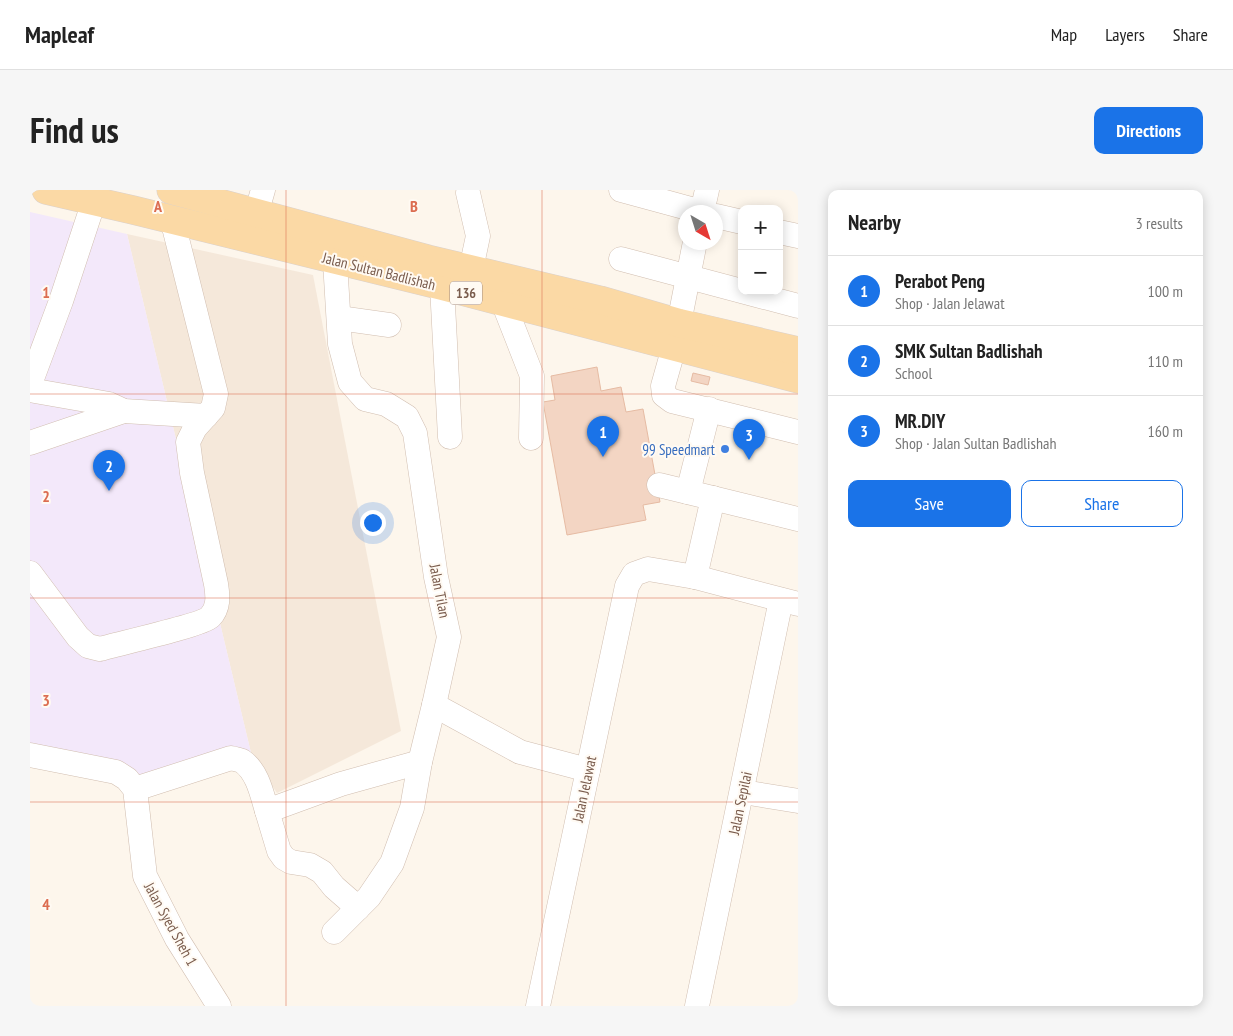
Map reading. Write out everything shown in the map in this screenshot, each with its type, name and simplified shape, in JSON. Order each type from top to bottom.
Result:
[{"type":"main road","name":"Jalan Sultan Badlishah","points":[[52,190],[503,302],[676,335],[798,351]]},
{"type":"main road","name":"Jalan Sultan Badlishah","points":[[171,190],[260,202],[428,259],[600,300],[676,335],[798,379]]},
{"type":"street","points":[[621,190],[678,205]]},
{"type":"street","points":[[704,205],[707,190]]},
{"type":"street","points":[[468,193],[478,236],[471,269]]},
{"type":"street","points":[[30,384],[61,301],[94,201]]},
{"type":"street","points":[[723,218],[738,221]]},
{"type":"street","points":[[30,573],[78,637],[88,646],[100,649],[193,624],[209,618],[216,609],[219,598],[192,472],[188,442],[195,428],[213,408],[216,394],[172,219]]},
{"type":"street","points":[[783,233],[798,236]]},
{"type":"street","points":[[693,250],[676,335],[663,386],[664,395],[672,401],[798,432]]},
{"type":"street","points":[[621,259],[798,306]]},
{"type":"street","name":"Jalan Tilan","points":[[334,932],[369,897],[392,863],[412,808],[420,762],[449,636],[436,577],[415,433],[408,417],[386,404],[365,399],[350,382],[340,344],[335,261]]},
{"type":"street","points":[[442,286],[450,438]]},
{"type":"street","points":[[503,302],[532,376],[530,438]]},
{"type":"street","points":[[338,318],[389,325]]},
{"type":"street","points":[[30,390],[109,404],[124,411],[206,416]]},
{"type":"street","points":[[688,492],[709,410]]},
{"type":"street","points":[[30,443],[124,411]]},
{"type":"street","points":[[659,485],[798,519]]},
{"type":"street","points":[[713,498],[695,577],[790,602]]},
{"type":"street","name":"Jalan Jelawat","points":[[538,1006],[627,586],[634,574],[648,569],[695,577]]},
{"type":"street","name":"Jalan Sepilai","points":[[697,1006],[743,792],[790,602]]},
{"type":"street","points":[[434,705],[520,752],[588,770]]},
{"type":"street","points":[[30,756],[116,772],[131,784],[231,758],[242,761],[253,773],[261,789],[279,851],[284,858],[291,862],[310,865],[322,872],[358,908]]},
{"type":"street","points":[[267,811],[340,784],[420,762]]},
{"type":"street","name":"Jalan Syed Sheh 1","points":[[131,784],[145,876],[177,939],[219,1006]]},
{"type":"street","points":[[743,792],[798,801]]},
{"type":"shaded area","points":[[30,212],[127,234],[252,757],[144,784],[30,748]]},
{"type":"shaded area","points":[[127,234],[313,275],[401,731],[277,793],[252,757]]},
{"type":"building","points":[[597,367],[601,391],[621,387],[626,412],[643,409],[660,502],[643,505],[646,520],[567,535],[543,402],[555,400],[551,376]]},
{"type":"building","points":[[693,373],[710,377],[708,385],[691,381]]},
{"type":"place","name":"99 Speedmart","points":[[725,449]]},
{"type":"place","name":"Perabot Peng","points":[[603,457]]},
{"type":"place","name":"MR.DIY","points":[[749,460]]},
{"type":"place","name":"SMK Sultan Badlishah","points":[[109,491]]}]
